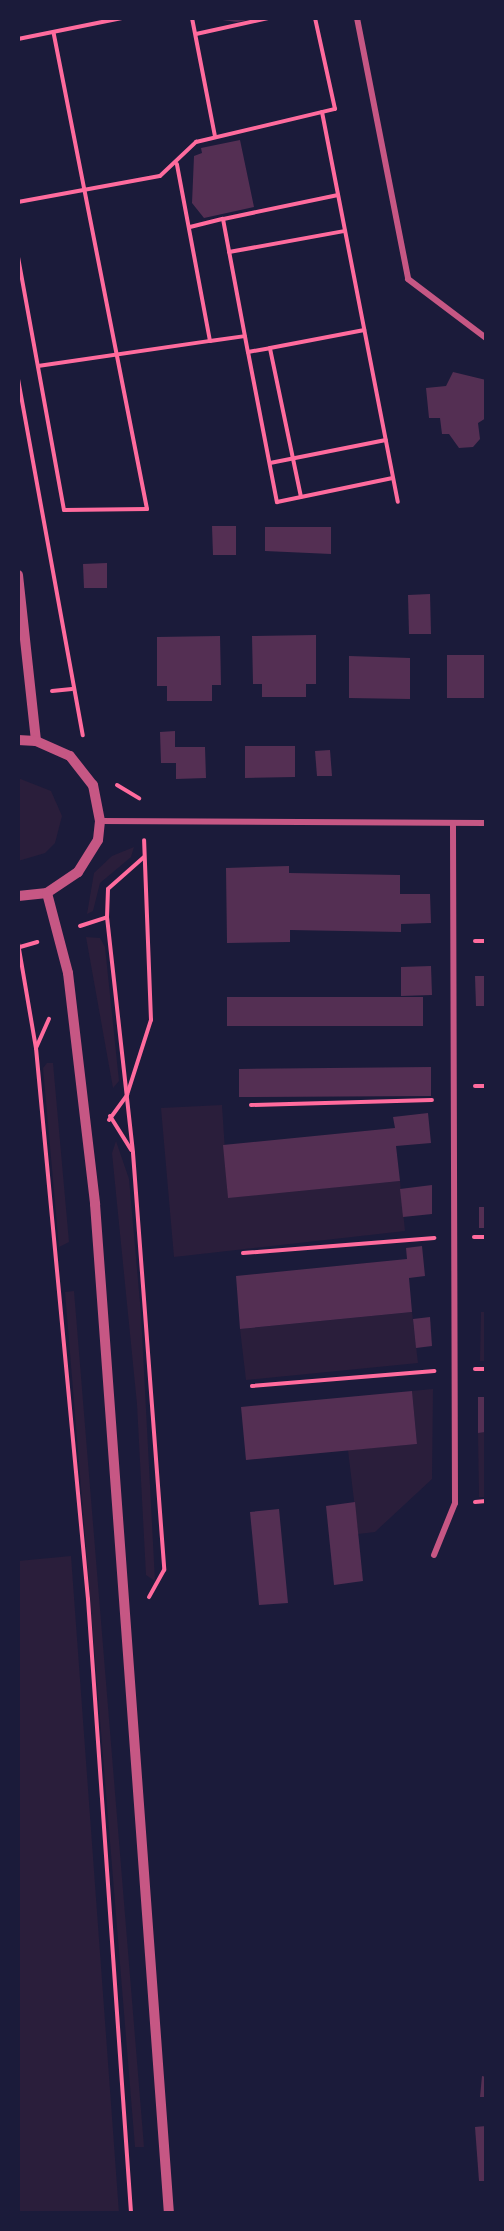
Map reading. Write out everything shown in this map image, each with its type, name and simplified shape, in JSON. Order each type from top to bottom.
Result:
[{"type":"street","points":[[357,18],[408,279],[486,338]]},
{"type":"street","points":[[18,575],[36,741]]},
{"type":"street","points":[[18,740],[36,741],[70,756],[83,769],[99,803],[100,821],[98,840],[78,872],[47,893],[18,896]]},
{"type":"street","points":[[100,821],[486,823]]},
{"type":"street","points":[[434,1555],[455,1503],[453,823]]},
{"type":"street","points":[[47,893],[68,973],[95,1204],[169,2213]]},
{"type":"path","points":[[18,39],[122,18]]},
{"type":"path","points":[[192,18],[215,136]]},
{"type":"path","points":[[196,34],[269,18]]},
{"type":"path","points":[[18,202],[160,176],[177,164],[196,142],[335,109],[315,18]]},
{"type":"path","points":[[18,257],[64,510],[147,509],[53,32]]},
{"type":"path","points":[[322,112],[398,502]]},
{"type":"path","points":[[177,164],[210,341]]},
{"type":"path","points":[[190,226],[338,195]]},
{"type":"path","points":[[224,219],[278,502],[393,478]]},
{"type":"path","points":[[229,252],[345,231]]},
{"type":"path","points":[[248,352],[364,330]]},
{"type":"path","points":[[38,366],[116,351],[245,336]]},
{"type":"path","points":[[270,348],[301,497]]},
{"type":"path","points":[[18,379],[72,689]]},
{"type":"path","points":[[270,463],[386,440]]},
{"type":"path","points":[[127,1095],[151,1020],[144,857],[108,890],[127,1095],[133,1153],[164,1570],[146,1602]]},
{"type":"path","points":[[18,943],[36,1048],[88,1599],[131,2213]]},
{"type":"path","points":[[251,1105],[454,1100]]},
{"type":"path","points":[[243,1253],[454,1237]]},
{"type":"path","points":[[252,1386],[454,1369]]},
{"type":"path","points":[[478,1502],[486,1502]]},
{"type":"shaded area","points":[[18,778],[51,791],[62,816],[55,843],[45,853],[18,861]]},
{"type":"shaded area","points":[[134,847],[131,857],[100,883],[93,911],[87,914],[94,873],[112,856]]},
{"type":"shaded area","points":[[86,937],[100,938],[105,947],[119,1081],[113,1088]]},
{"type":"shaded area","points":[[47,1063],[53,1063],[69,1242],[59,1247],[43,1068]]},
{"type":"shaded area","points":[[222,1105],[228,1197],[400,1181],[405,1231],[174,1257],[161,1108]]},
{"type":"shaded area","points":[[116,1141],[129,1179],[141,1314],[155,1581],[146,1575],[137,1404],[112,1153]]},
{"type":"shaded area","points":[[74,1291],[144,2147],[135,2147],[65,1292]]},
{"type":"shaded area","points":[[412,1312],[418,1363],[246,1380],[240,1329]]},
{"type":"shaded area","points":[[481,1312],[486,1312],[486,1361],[480,1361]]},
{"type":"shaded area","points":[[433,1389],[432,1479],[375,1532],[358,1534],[348,1450],[417,1444],[412,1391]]},
{"type":"shaded area","points":[[486,1432],[486,1497],[479,1497],[478,1433]]},
{"type":"shaded area","points":[[71,1556],[119,2213],[18,2213],[18,1561]]},
{"type":"building","points":[[208,18],[251,18],[252,19],[237,22]]},
{"type":"building","points":[[240,140],[254,207],[204,218],[192,203],[194,156],[202,153],[201,148]]},
{"type":"building","points":[[453,372],[486,380],[486,418],[478,423],[480,439],[473,447],[459,448],[449,434],[442,434],[440,418],[429,418],[426,388],[446,386]]},
{"type":"building","points":[[212,526],[236,526],[236,555],[213,555]]},
{"type":"building","points":[[265,527],[331,527],[331,554],[265,551]]},
{"type":"building","points":[[107,563],[107,588],[84,588],[83,564]]},
{"type":"building","points":[[430,594],[431,634],[409,634],[408,595]]},
{"type":"building","points":[[316,635],[316,684],[306,684],[306,697],[262,697],[262,684],[253,684],[252,636]]},
{"type":"building","points":[[220,636],[221,685],[212,685],[212,701],[167,701],[167,686],[157,686],[157,637]]},
{"type":"building","points":[[447,655],[486,655],[486,698],[447,698]]},
{"type":"building","points":[[349,656],[410,658],[410,699],[349,698]]},
{"type":"building","points":[[175,731],[175,747],[205,747],[206,778],[176,779],[176,763],[161,763],[160,732]]},
{"type":"building","points":[[245,746],[295,746],[295,777],[245,778]]},
{"type":"building","points":[[330,750],[332,776],[317,776],[315,751]]},
{"type":"building","points":[[289,866],[289,873],[400,875],[400,894],[430,894],[431,923],[401,924],[401,932],[290,930],[290,942],[227,943],[226,868]]},
{"type":"building","points":[[431,966],[432,995],[401,996],[401,967]]},
{"type":"building","points":[[475,976],[486,976],[486,1006],[476,1006]]},
{"type":"building","points":[[227,997],[423,997],[423,1026],[227,1026]]},
{"type":"building","points":[[431,1067],[431,1096],[239,1097],[239,1069]]},
{"type":"building","points":[[428,1113],[431,1143],[396,1146],[400,1181],[228,1198],[223,1145],[395,1128],[393,1117]]},
{"type":"building","points":[[432,1185],[432,1214],[403,1217],[400,1189]]},
{"type":"building","points":[[479,1207],[486,1207],[486,1228],[479,1228]]},
{"type":"building","points":[[422,1246],[425,1276],[409,1278],[412,1312],[240,1329],[236,1276],[407,1259],[406,1248]]},
{"type":"building","points":[[430,1317],[432,1346],[416,1348],[413,1319]]},
{"type":"building","points":[[412,1391],[417,1444],[246,1460],[241,1407]]},
{"type":"building","points":[[478,1397],[486,1397],[486,1432],[478,1433]]},
{"type":"building","points":[[355,1502],[363,1581],[334,1585],[326,1506]]},
{"type":"building","points":[[279,1509],[288,1603],[259,1605],[250,1512]]},
{"type":"building","points":[[482,2076],[486,2077],[486,2097],[480,2097]]},
{"type":"building","points":[[486,2126],[486,2181],[479,2181],[475,2127]]}]
